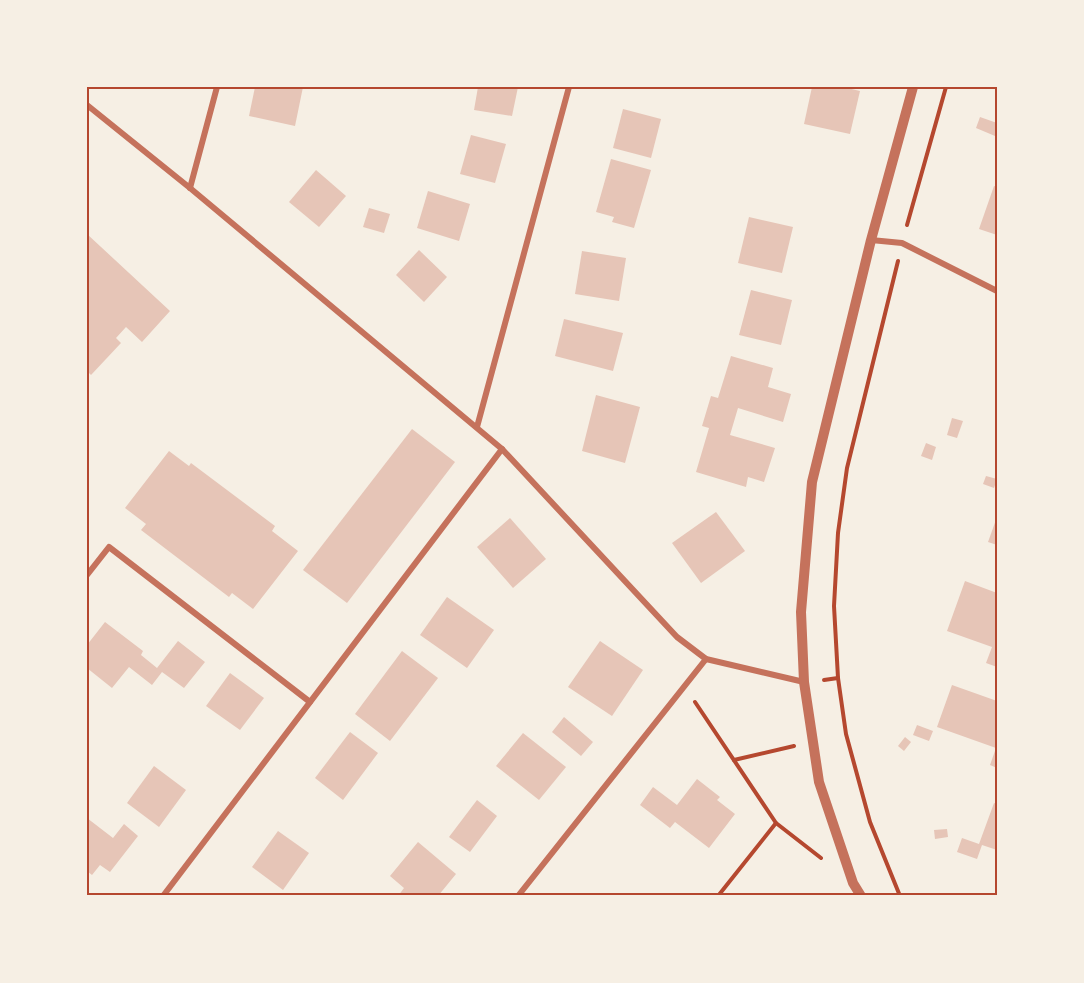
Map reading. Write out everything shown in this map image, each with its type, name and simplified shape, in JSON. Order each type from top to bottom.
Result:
[{"type":"street","points":[[190,189],[217,87]]},
{"type":"street","points":[[477,427],[568,87]]},
{"type":"street","points":[[861,896],[853,882],[819,782],[804,682],[801,612],[812,482],[871,240],[913,87]]},
{"type":"street","points":[[87,105],[502,449],[677,637],[706,659],[804,682]]},
{"type":"street","points":[[871,240],[902,243],[997,291]]},
{"type":"street","points":[[163,896],[502,449]]},
{"type":"street","points":[[87,575],[109,547],[310,702]]},
{"type":"street","points":[[518,896],[706,659]]},
{"type":"path","points":[[900,896],[870,822],[846,734],[838,678],[834,606],[838,533],[847,468],[902,243],[946,87]]},
{"type":"path","points":[[684,687],[776,823],[853,882]]},
{"type":"path","points":[[718,896],[776,823]]},
{"type":"building","points":[[255,87],[303,87],[295,126],[249,116]]},
{"type":"building","points":[[478,87],[518,87],[512,116],[474,110]]},
{"type":"building","points":[[812,87],[843,87],[860,91],[850,134],[804,124]]},
{"type":"building","points":[[623,109],[661,119],[651,158],[613,148]]},
{"type":"building","points":[[980,117],[997,123],[995,136],[976,128]]},
{"type":"building","points":[[471,135],[506,144],[495,183],[460,174]]},
{"type":"building","points":[[611,159],[651,170],[634,228],[612,222],[614,217],[596,212]]},
{"type":"building","points":[[316,170],[346,196],[319,227],[289,202]]},
{"type":"building","points":[[994,186],[997,187],[997,235],[979,229]]},
{"type":"building","points":[[428,191],[470,204],[459,241],[417,228]]},
{"type":"building","points":[[369,208],[390,214],[384,233],[363,227]]},
{"type":"building","points":[[749,217],[793,227],[782,273],[738,263]]},
{"type":"building","points":[[87,234],[170,311],[142,342],[126,327],[116,338],[121,343],[91,375],[87,371]]},
{"type":"building","points":[[419,250],[447,277],[424,302],[396,275]]},
{"type":"building","points":[[582,251],[626,258],[619,301],[575,294]]},
{"type":"building","points":[[751,290],[792,300],[781,345],[739,335]]},
{"type":"building","points":[[564,319],[623,333],[613,371],[555,356]]},
{"type":"building","points":[[731,356],[773,368],[768,387],[791,394],[783,422],[738,408],[730,435],[775,448],[764,482],[748,477],[746,487],[696,472],[709,428],[702,426],[711,396],[718,398]]},
{"type":"building","points":[[596,395],[640,407],[625,463],[582,451]]},
{"type":"building","points":[[952,418],[963,421],[957,438],[947,435]]},
{"type":"building","points":[[412,429],[455,462],[347,603],[303,570]]},
{"type":"building","points":[[926,443],[936,447],[932,460],[921,456]]},
{"type":"building","points":[[169,451],[189,466],[191,463],[275,526],[272,531],[298,551],[253,609],[232,593],[229,597],[141,530],[146,524],[125,508]]},
{"type":"building","points":[[986,476],[997,479],[994,488],[983,484]]},
{"type":"building","points":[[716,512],[745,551],[701,583],[672,543]]},
{"type":"building","points":[[997,517],[997,545],[988,542]]},
{"type":"building","points":[[510,518],[546,559],[513,588],[477,547]]},
{"type":"building","points":[[965,581],[997,593],[997,667],[986,663],[992,647],[947,631]]},
{"type":"building","points":[[447,597],[494,630],[467,668],[420,635]]},
{"type":"building","points":[[105,622],[143,651],[141,655],[157,668],[178,641],[205,662],[184,688],[162,672],[152,685],[129,667],[112,688],[87,668],[87,645]]},
{"type":"building","points":[[600,641],[643,670],[612,716],[568,687]]},
{"type":"building","points":[[402,651],[438,678],[390,741],[355,714]]},
{"type":"building","points":[[230,673],[264,698],[240,730],[206,706]]},
{"type":"building","points":[[952,685],[997,701],[997,768],[990,765],[996,748],[937,727]]},
{"type":"building","points":[[564,717],[593,742],[581,756],[552,732]]},
{"type":"building","points":[[917,725],[933,731],[929,741],[913,735]]},
{"type":"building","points":[[350,732],[378,753],[343,800],[315,778]]},
{"type":"building","points":[[523,733],[566,767],[539,800],[496,766]]},
{"type":"building","points":[[905,737],[911,742],[904,751],[898,746]]},
{"type":"building","points":[[154,766],[186,790],[159,827],[127,803]]},
{"type":"building","points":[[697,779],[720,797],[717,800],[735,814],[709,848],[675,822],[670,828],[640,805],[653,787],[677,805]]},
{"type":"building","points":[[477,800],[497,816],[470,852],[449,837]]},
{"type":"building","points":[[994,803],[997,804],[997,850],[982,845],[977,859],[957,852],[962,838],[979,844]]},
{"type":"building","points":[[87,818],[113,838],[124,824],[138,836],[110,872],[100,865],[92,875],[87,871]]},
{"type":"building","points":[[947,829],[948,837],[935,839],[934,830]]},
{"type":"building","points":[[278,831],[309,853],[283,890],[252,867]]},
{"type":"building","points":[[418,842],[456,874],[438,896],[398,896],[404,888],[390,876]]}]
